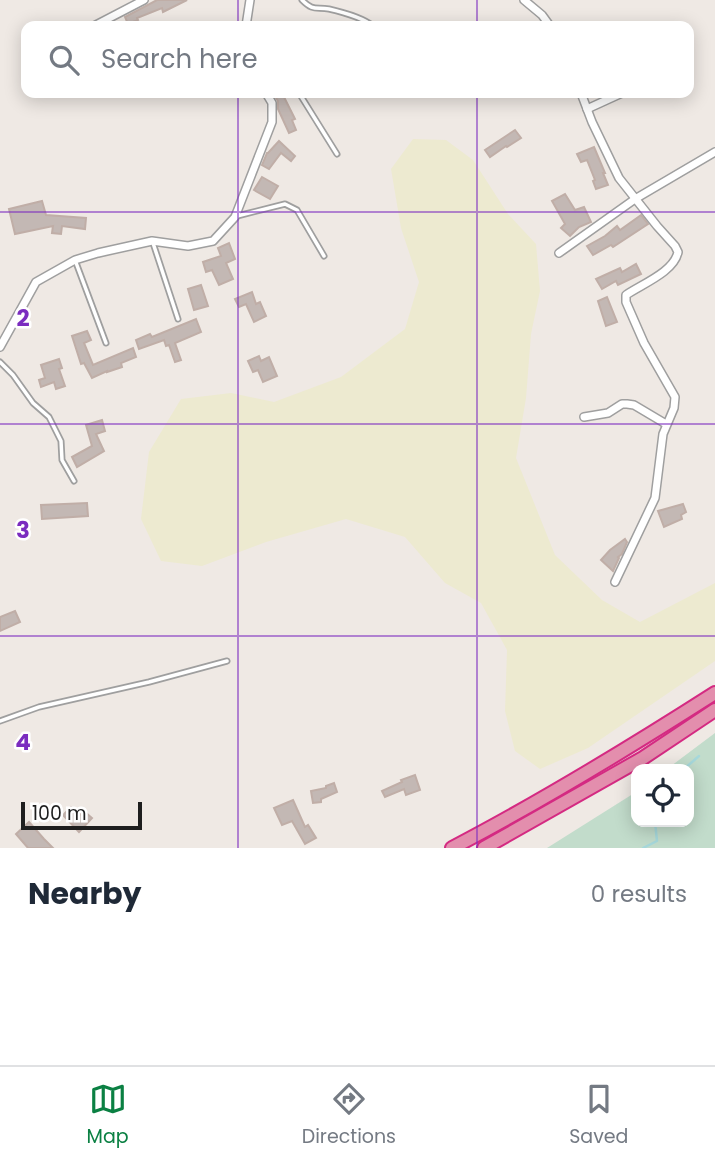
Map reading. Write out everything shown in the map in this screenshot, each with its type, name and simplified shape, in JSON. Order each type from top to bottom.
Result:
[{"type":"highway","points":[[452,848],[650,735],[715,692]]},
{"type":"highway","points":[[484,848],[643,758],[715,710]]},
{"type":"street","points":[[104,21],[144,0]]},
{"type":"street","points":[[247,21],[250,0]]},
{"type":"street","points":[[524,0],[546,21]]},
{"type":"street","points":[[0,347],[36,282],[75,260],[152,241],[188,246],[213,241],[235,217],[272,122],[272,103],[269,98]]},
{"type":"street","points":[[583,98],[619,178],[678,253],[677,260],[667,269],[626,295],[626,302],[644,343],[675,397],[674,408],[663,434],[655,498],[615,583]]},
{"type":"street","points":[[587,109],[611,98]]},
{"type":"street","points":[[559,253],[635,199],[715,152]]},
{"type":"street","points":[[584,417],[608,413],[622,404],[627,404],[666,424]]},
{"type":"lane","points":[[302,0],[309,7],[331,10],[364,21]]},
{"type":"lane","points":[[302,98],[337,154]]},
{"type":"lane","points":[[235,217],[285,204],[296,210],[324,256]]},
{"type":"lane","points":[[152,241],[178,319]]},
{"type":"lane","points":[[75,260],[106,343]]},
{"type":"lane","points":[[0,362],[33,403],[49,417],[61,441],[62,460],[74,481]]},
{"type":"lane","points":[[0,721],[39,707],[227,661]]},
{"type":"shaded area","points":[[413,139],[446,140],[473,160],[508,214],[536,244],[540,291],[531,334],[526,398],[516,458],[555,555],[602,600],[640,622],[715,583],[715,661],[588,748],[540,769],[515,751],[505,711],[507,650],[481,603],[445,583],[405,537],[346,519],[266,542],[202,566],[161,561],[141,519],[149,452],[181,399],[231,393],[274,402],[341,377],[405,329],[419,282],[401,228],[391,169]]},
{"type":"green space","points":[[715,733],[715,848],[547,848],[631,795],[631,827],[694,827],[694,764],[674,764]]},
{"type":"building","points":[[157,0],[187,0],[163,12],[162,8],[137,18],[136,21],[127,21],[125,17]]},
{"type":"building","points":[[276,98],[284,98],[295,119],[292,120],[296,130],[289,133],[278,109]]},
{"type":"building","points":[[515,130],[521,138],[490,157],[485,150]]},
{"type":"building","points":[[279,141],[295,156],[291,161],[281,153],[269,169],[262,165],[267,153]]},
{"type":"building","points":[[594,147],[608,185],[596,189],[587,160],[581,162],[577,154]]},
{"type":"building","points":[[262,177],[278,186],[270,199],[254,190]]},
{"type":"building","points":[[565,194],[575,210],[584,207],[591,222],[579,227],[570,236],[561,228],[565,224],[552,201]]},
{"type":"building","points":[[42,201],[46,215],[86,218],[85,229],[62,226],[61,234],[52,233],[53,226],[15,234],[9,209]]},
{"type":"building","points":[[641,215],[648,224],[613,247],[611,245],[593,255],[587,246],[617,226],[620,230]]},
{"type":"building","points":[[229,243],[235,259],[226,263],[233,279],[219,285],[212,270],[206,272],[203,262],[221,256],[218,248]]},
{"type":"building","points":[[636,264],[641,274],[618,285],[616,281],[602,289],[596,279],[620,268],[622,272]]},
{"type":"building","points":[[201,285],[208,306],[194,310],[188,289]]},
{"type":"building","points":[[252,292],[256,304],[260,302],[266,316],[254,322],[246,304],[239,307],[235,299]]},
{"type":"building","points":[[607,297],[617,322],[606,326],[598,301]]},
{"type":"building","points":[[196,319],[201,332],[175,343],[181,360],[175,362],[169,345],[166,346],[164,340],[139,349],[136,340],[150,334],[152,337]]},
{"type":"building","points":[[87,331],[91,340],[84,343],[93,365],[133,348],[136,357],[121,363],[122,367],[92,378],[84,363],[81,364],[72,336]]},
{"type":"building","points":[[259,356],[261,361],[269,357],[277,376],[263,382],[258,370],[253,372],[248,361]]},
{"type":"building","points":[[59,359],[62,368],[59,369],[65,386],[56,389],[54,382],[41,387],[39,380],[45,378],[41,365]]},
{"type":"building","points":[[102,420],[105,431],[96,434],[104,451],[77,467],[72,457],[92,446],[86,425]]},
{"type":"building","points":[[87,503],[88,516],[42,519],[41,505]]},
{"type":"building","points":[[683,504],[686,512],[681,515],[682,519],[664,527],[658,511]]},
{"type":"building","points":[[625,539],[627,542],[613,571],[601,560]]},
{"type":"building","points":[[15,611],[20,622],[0,631],[0,617]]},
{"type":"building","points":[[415,775],[420,790],[406,795],[404,789],[385,797],[382,791]]},
{"type":"building","points":[[334,783],[337,792],[321,799],[321,802],[313,803],[311,791]]},
{"type":"building","points":[[293,800],[305,827],[308,825],[316,838],[305,844],[292,821],[282,825],[274,808]]},
{"type":"building","points":[[71,807],[80,815],[84,811],[92,818],[79,832],[63,815]]},
{"type":"building","points":[[29,822],[53,848],[28,848],[16,834]]},
{"type":"waterway","points":[[690,764],[699,756]]},
{"type":"waterway","points":[[643,848],[657,841],[656,827]]}]
